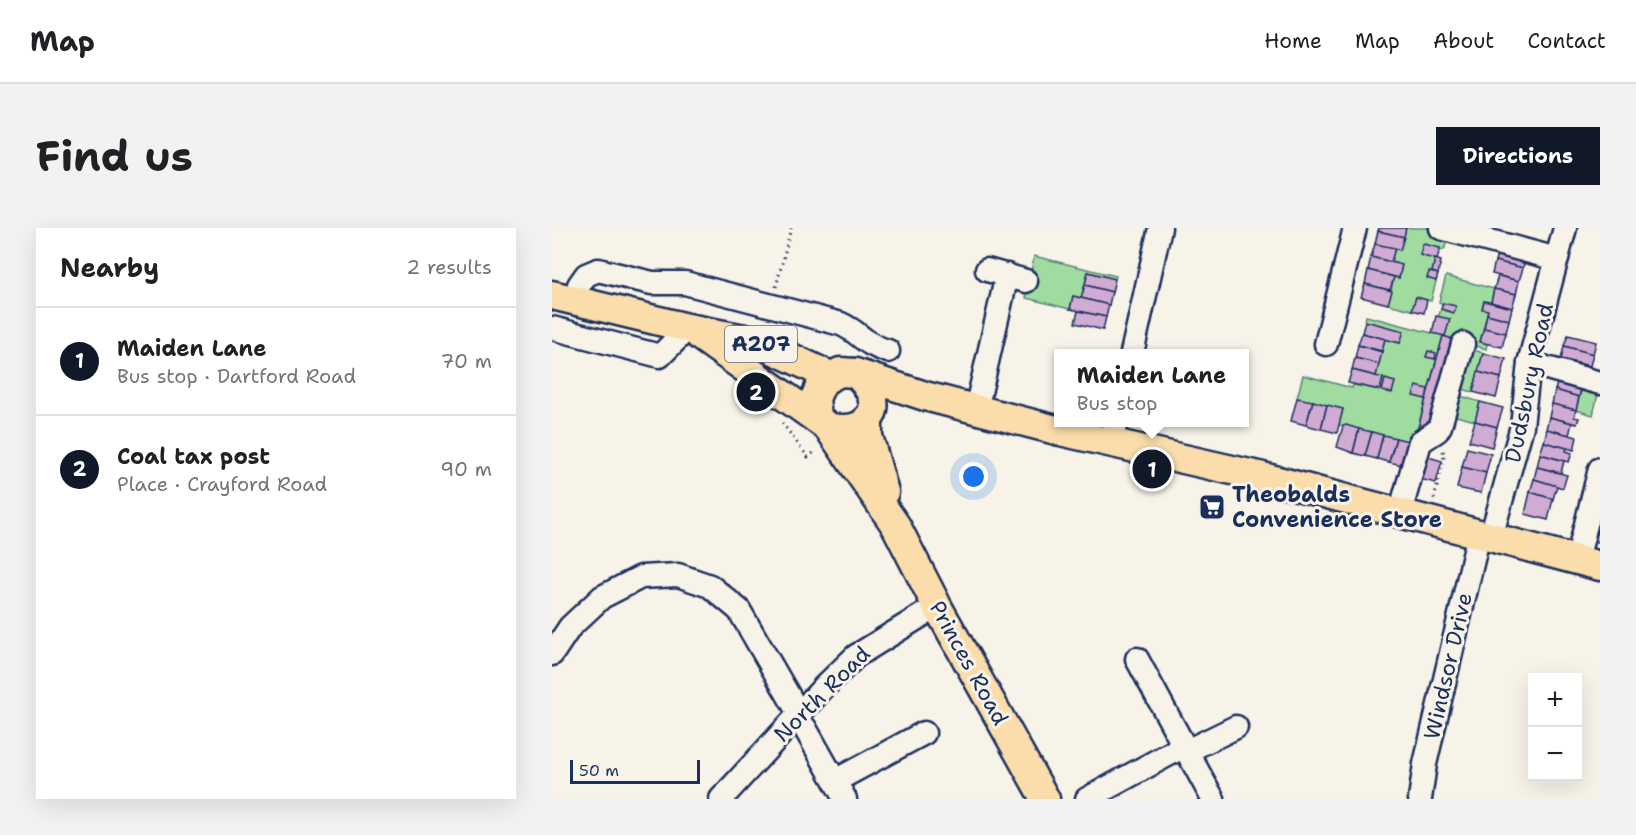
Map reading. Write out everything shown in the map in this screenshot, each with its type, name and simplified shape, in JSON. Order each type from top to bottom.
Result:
[{"type":"main road","name":"A207","points":[[564,298],[688,328],[755,341],[868,385],[873,394],[871,413]]},
{"type":"main road","name":"A207","points":[[688,328],[822,431]]},
{"type":"main road","points":[[842,375],[976,410],[1054,423]]},
{"type":"main road","name":"A207","points":[[822,431],[814,404],[817,390],[842,375]]},
{"type":"main road","points":[[822,431],[856,429],[885,401],[925,396]]},
{"type":"main road","name":"Princes Road","points":[[871,413],[868,436],[896,526],[937,606],[1045,799]]},
{"type":"main road","points":[[1078,427],[1114,433],[1263,477],[1588,563]]},
{"type":"main road","name":"Princes Road","points":[[822,431],[896,526]]},
{"type":"street","points":[[1132,349],[1160,228]]},
{"type":"street","points":[[1326,344],[1355,228]]},
{"type":"street","points":[[1441,228],[1557,259]]},
{"type":"street","name":"Dudsbury Road","points":[[1485,536],[1522,426],[1529,363],[1565,228]]},
{"type":"street","points":[[564,298],[579,285],[586,275],[598,270],[652,284],[685,284],[841,324],[851,328],[870,346],[888,351]]},
{"type":"street","points":[[976,410],[1007,275]]},
{"type":"street","points":[[755,341],[767,306]]},
{"type":"street","points":[[552,328],[660,356],[688,328]]},
{"type":"street","points":[[1400,513],[1420,442],[1437,431],[1463,344]]},
{"type":"street","points":[[1529,363],[1600,383]]},
{"type":"street","points":[[1588,563],[1600,470]]},
{"type":"street","name":"Windsor Drive","points":[[1420,799],[1425,764],[1485,536]]},
{"type":"street","points":[[552,654],[570,627],[602,597],[641,577],[678,574],[711,586],[739,610],[845,799]]},
{"type":"street","name":"North Road","points":[[721,799],[856,656],[937,606]]},
{"type":"street","points":[[1137,659],[1213,799]]},
{"type":"street","points":[[1087,799],[1185,749],[1236,727]]},
{"type":"street","points":[[846,776],[924,733]]},
{"type":"path","points":[[767,306],[791,228]]},
{"type":"path","points":[[808,458],[822,431]]},
{"type":"path","points":[[1435,496],[1444,460],[1442,440],[1437,431]]},
{"type":"green space","points":[[1406,228],[1432,228],[1447,238],[1445,248],[1439,252],[1440,248],[1424,244],[1420,255],[1435,259],[1432,272],[1438,274],[1431,301],[1416,297],[1412,310],[1388,304],[1394,277],[1399,278],[1402,265],[1391,262],[1395,248],[1400,250]]},
{"type":"green space","points":[[1034,256],[1116,276],[1115,279],[1088,272],[1081,298],[1073,296],[1070,309],[1026,298]]},
{"type":"green space","points":[[1446,276],[1494,289],[1491,302],[1484,301],[1482,308],[1488,310],[1480,341],[1487,344],[1486,349],[1443,336],[1408,463],[1403,463],[1408,441],[1339,425],[1343,409],[1297,398],[1303,375],[1352,388],[1353,385],[1380,390],[1383,378],[1376,376],[1385,339],[1400,343],[1403,331],[1365,321],[1366,316],[1432,333],[1443,304],[1439,302]]},
{"type":"green space","points":[[1469,348],[1483,353],[1473,392],[1458,388]]},
{"type":"green space","points":[[1583,384],[1600,386],[1593,415],[1576,410]]},
{"type":"green space","points":[[1457,395],[1480,402],[1475,421],[1452,415]]},
{"type":"building","points":[[1379,228],[1406,228],[1404,237],[1378,231]]},
{"type":"building","points":[[1378,231],[1404,237],[1400,250],[1375,244]]},
{"type":"building","points":[[1375,244],[1395,248],[1391,262],[1371,257]]},
{"type":"building","points":[[1423,244],[1440,248],[1437,260],[1420,255]]},
{"type":"building","points":[[1499,248],[1526,255],[1523,268],[1495,261]]},
{"type":"building","points":[[1371,257],[1402,265],[1399,278],[1368,270]]},
{"type":"building","points":[[1435,259],[1441,261],[1438,274],[1432,272]]},
{"type":"building","points":[[1495,261],[1523,268],[1519,281],[1492,274]]},
{"type":"building","points":[[1368,270],[1394,277],[1390,290],[1365,284]]},
{"type":"building","points":[[1088,272],[1115,279],[1112,292],[1085,285]]},
{"type":"building","points":[[1429,272],[1438,274],[1436,281],[1427,278]]},
{"type":"building","points":[[1498,276],[1519,281],[1516,294],[1494,289]]},
{"type":"building","points":[[1365,284],[1392,291],[1388,304],[1361,297]]},
{"type":"building","points":[[1085,285],[1112,292],[1109,305],[1081,298]]},
{"type":"building","points":[[1494,289],[1516,294],[1512,308],[1491,302]]},
{"type":"building","points":[[1073,296],[1109,305],[1106,317],[1070,309]]},
{"type":"building","points":[[1416,297],[1427,300],[1424,313],[1412,310]]},
{"type":"building","points":[[1484,301],[1512,308],[1509,320],[1487,314],[1488,310],[1482,309]]},
{"type":"building","points":[[1443,303],[1456,306],[1454,313],[1441,309]]},
{"type":"building","points":[[1078,311],[1106,317],[1103,330],[1075,323]]},
{"type":"building","points":[[1487,314],[1509,320],[1506,333],[1484,328]]},
{"type":"building","points":[[1436,316],[1450,319],[1445,336],[1432,333]]},
{"type":"building","points":[[1365,321],[1404,331],[1400,343],[1362,333]]},
{"type":"building","points":[[1484,328],[1506,333],[1502,347],[1480,342]]},
{"type":"building","points":[[1362,333],[1385,339],[1382,351],[1358,345]]},
{"type":"building","points":[[1568,335],[1596,342],[1593,354],[1564,346]]},
{"type":"building","points":[[1443,336],[1456,340],[1433,424],[1427,422],[1424,434],[1417,432]]},
{"type":"building","points":[[1358,345],[1382,352],[1379,364],[1355,358]]},
{"type":"building","points":[[1564,346],[1593,354],[1590,366],[1561,359]]},
{"type":"building","points":[[1428,351],[1436,353],[1435,359],[1426,357]]},
{"type":"building","points":[[1483,353],[1506,359],[1501,378],[1478,372]]},
{"type":"building","points":[[1355,358],[1379,364],[1376,376],[1352,370]]},
{"type":"building","points":[[1352,370],[1383,378],[1380,390],[1348,383]]},
{"type":"building","points":[[1478,372],[1501,378],[1496,398],[1473,392]]},
{"type":"building","points":[[1559,377],[1583,383],[1579,397],[1555,390]]},
{"type":"building","points":[[1385,379],[1395,382],[1392,393],[1382,391]]},
{"type":"building","points":[[1416,386],[1428,389],[1426,399],[1413,396]]},
{"type":"building","points":[[1555,390],[1579,397],[1576,410],[1552,404]]},
{"type":"building","points":[[1297,398],[1313,401],[1306,425],[1291,421]]},
{"type":"building","points":[[1313,401],[1327,405],[1321,429],[1306,425]]},
{"type":"building","points":[[1480,402],[1503,408],[1497,427],[1475,421]]},
{"type":"building","points":[[1552,404],[1576,410],[1574,417],[1579,418],[1577,424],[1549,417]]},
{"type":"building","points":[[1327,405],[1343,409],[1337,433],[1321,429]]},
{"type":"building","points":[[1549,417],[1572,423],[1569,435],[1546,429]]},
{"type":"building","points":[[1475,421],[1497,427],[1492,447],[1469,441]]},
{"type":"building","points":[[1343,426],[1359,429],[1353,453],[1337,447]]},
{"type":"building","points":[[1359,429],[1372,432],[1365,456],[1353,453]]},
{"type":"building","points":[[1547,429],[1577,437],[1574,450],[1544,442]]},
{"type":"building","points":[[1372,432],[1383,435],[1377,459],[1365,456]]},
{"type":"building","points":[[1383,435],[1396,438],[1389,462],[1377,459]]},
{"type":"building","points":[[1396,438],[1408,441],[1402,465],[1389,462]]},
{"type":"building","points":[[1544,442],[1567,448],[1566,451],[1572,453],[1569,462],[1540,454]]},
{"type":"building","points":[[1467,448],[1491,454],[1486,473],[1462,467]]},
{"type":"building","points":[[1540,454],[1564,461],[1561,473],[1537,467]]},
{"type":"building","points":[[1422,455],[1442,461],[1436,483],[1416,478]]},
{"type":"building","points":[[1462,467],[1486,473],[1481,493],[1457,488]]},
{"type":"building","points":[[1537,467],[1567,475],[1563,488],[1534,479]]},
{"type":"building","points":[[1534,479],[1557,486],[1553,499],[1530,492]]},
{"type":"building","points":[[1530,492],[1553,499],[1548,520],[1525,514]]},
{"type":"building","points":[[1600,521],[1600,543],[1595,541]]},
{"type":"place","name":"Coal tax post","points":[[756,392]]},
{"type":"place","name":"Maiden Lane","points":[[1152,469]]},
{"type":"place","name":"Theobalds Convenience Store","points":[[1212,507]]}]
